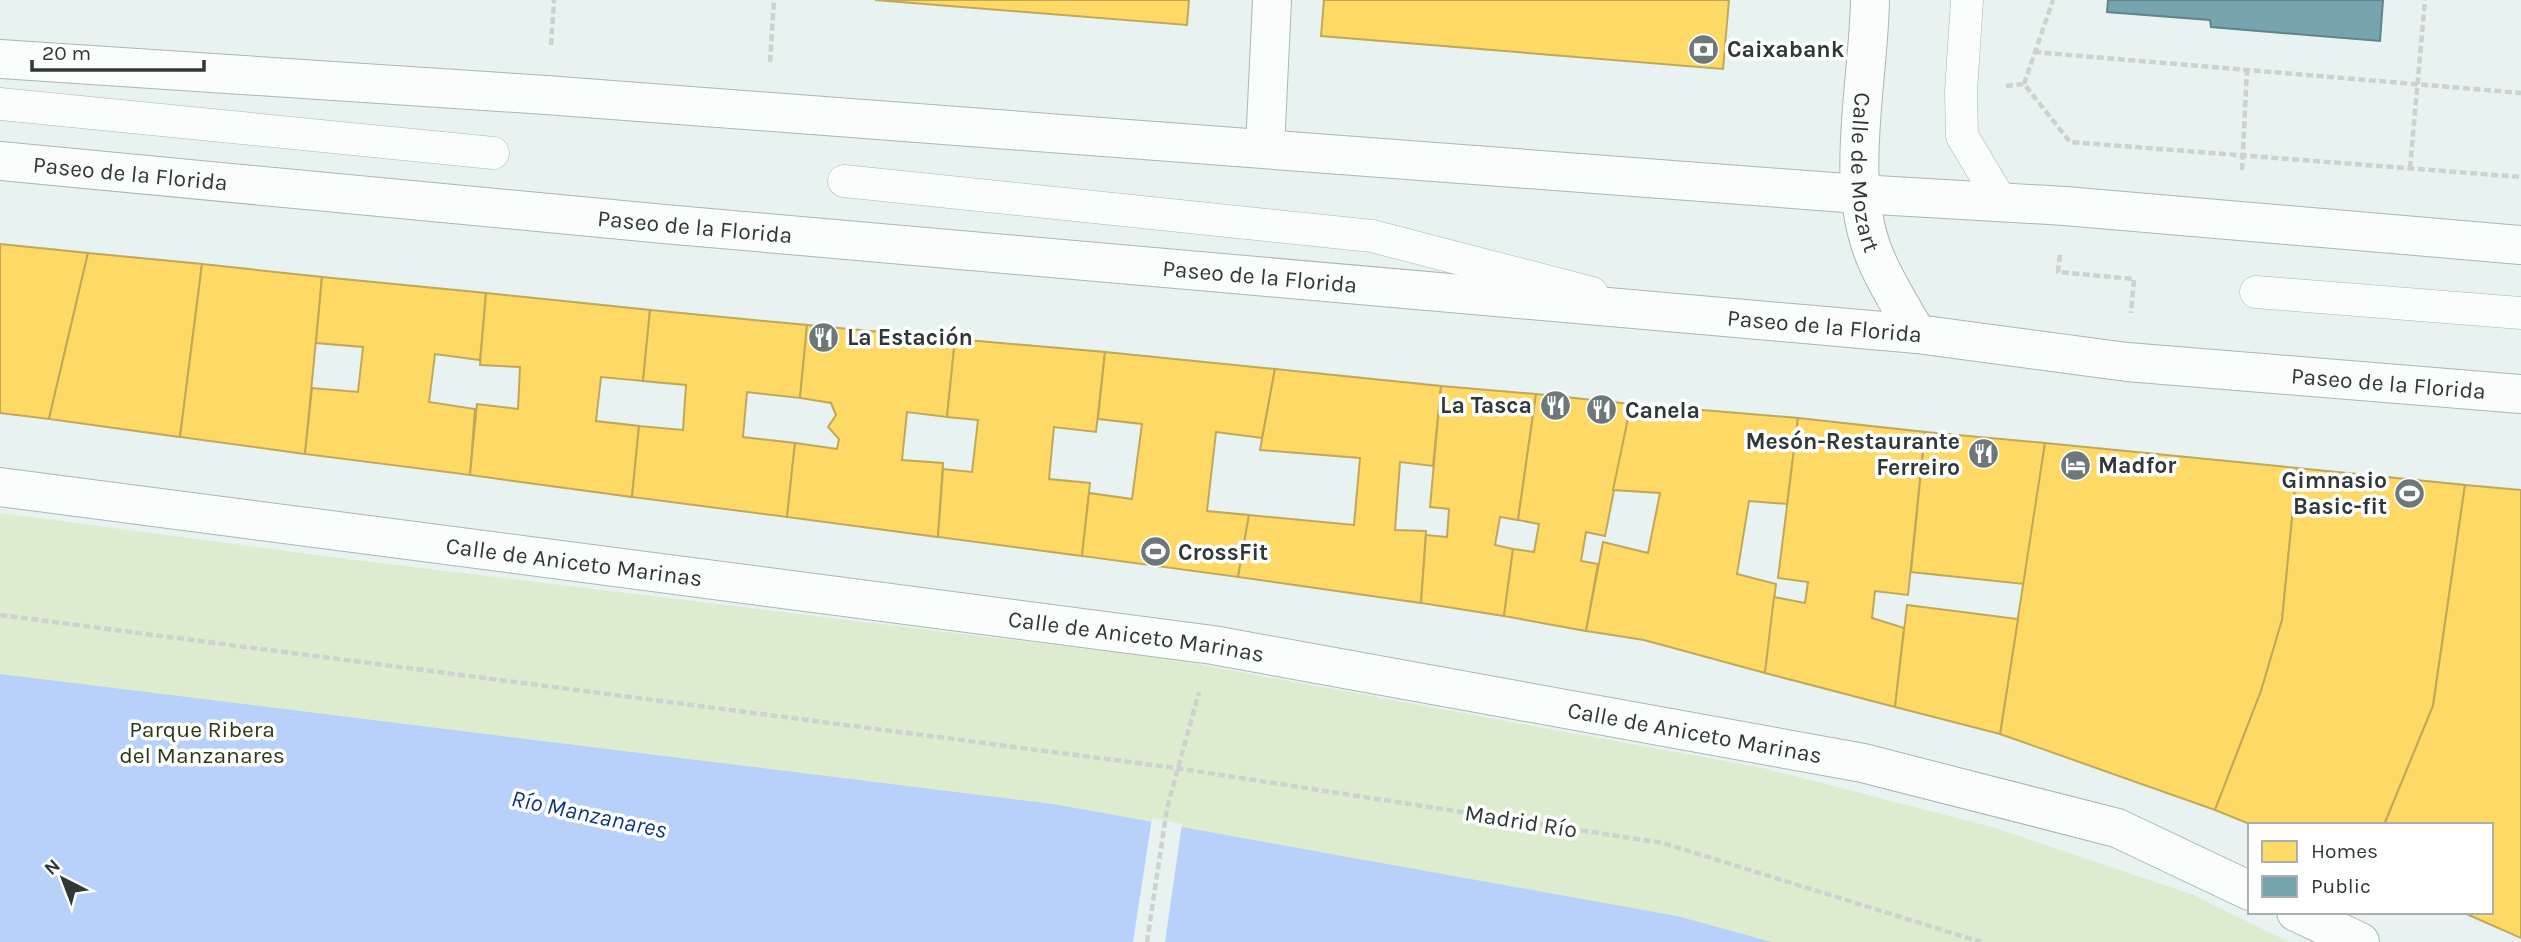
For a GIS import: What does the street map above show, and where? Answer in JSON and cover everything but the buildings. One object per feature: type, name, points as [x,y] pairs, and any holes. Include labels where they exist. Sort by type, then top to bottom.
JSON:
[{"type":"main road","points":[[1265,148],[1272,0]]},
{"type":"main road","name":"Calle de Mozart","points":[[1871,11],[1862,78],[1859,194],[1875,258],[1917,334]]},
{"type":"main road","points":[[0,59],[768,111],[2239,221],[2521,245]]},
{"type":"main road","name":"Paseo de la Florida","points":[[0,161],[1917,334],[2127,362],[2521,394]]},
{"type":"main road","name":"Calle de Aniceto Marinas","points":[[0,487],[1213,645],[1863,763],[2117,828],[2248,890]]},
{"type":"main road","points":[[2300,914],[2360,942]]},
{"type":"lane","points":[[1967,0],[1961,90],[1962,136],[2001,203]]},
{"type":"lane","points":[[0,104],[494,153]]},
{"type":"lane","points":[[844,181],[1372,236],[1663,312]]},
{"type":"lane","points":[[2256,292],[2521,313]]},
{"type":"path","points":[[768,111],[775,0]]},
{"type":"path","points":[[2024,83],[2053,0]]},
{"type":"path","points":[[2410,168],[2425,0]]},
{"type":"path","points":[[2034,52],[2521,93]]},
{"type":"path","points":[[2239,221],[2247,70]]},
{"type":"path","name":"Madrid Río","points":[[0,615],[1176,768],[1662,843],[1981,942]]},
{"type":"path","points":[[1147,942],[1167,808],[1176,768],[1213,645]]},
{"type":"green space","name":"Parque Ribera del Manzanares","points":[[0,513],[355,560],[1169,659],[1763,768],[1992,827],[2191,894],[2289,942],[0,942]]},
{"type":"water","name":"Río Manzanares","points":[[0,674],[1053,804],[1677,916],[1772,942],[0,942]]},
{"type":"pier","points":[[1152,818],[1182,824],[1165,942],[1133,942]]},
{"type":"place","name":"Caixabank","points":[[1704,49]]},
{"type":"place","name":"La Estación","points":[[824,337]]},
{"type":"place","name":"La Tasca","points":[[1555,405]]},
{"type":"place","name":"Canela","points":[[1602,410]]},
{"type":"place","name":"Mesón-Restaurante Ferreiro","points":[[1983,454]]},
{"type":"place","name":"Madfor","points":[[2075,465]]},
{"type":"place","name":"Gimnasio Basic-fit","points":[[2410,493]]},
{"type":"place","name":"CrossFit","points":[[1155,552]]}]
